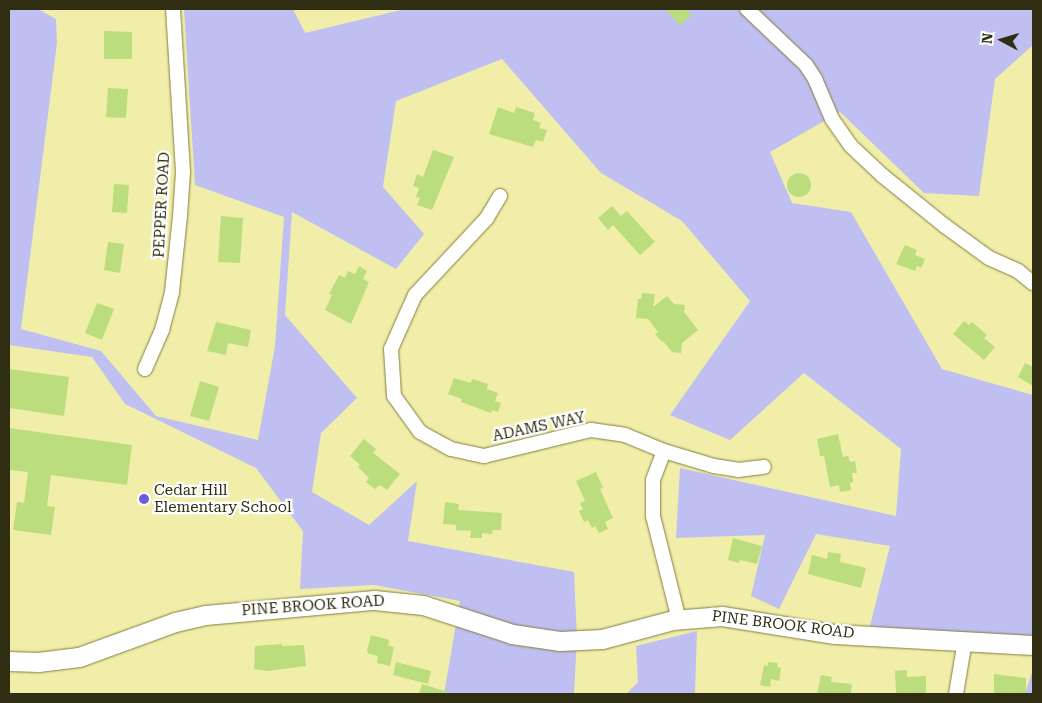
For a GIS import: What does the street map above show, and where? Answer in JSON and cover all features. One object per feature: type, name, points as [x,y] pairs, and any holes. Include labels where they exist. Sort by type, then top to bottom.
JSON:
[{"type":"street","name":"PEPPER ROAD","points":[[145,369],[162,330],[172,292],[180,216],[183,172],[173,9]]},
{"type":"street","points":[[747,9],[806,65],[815,78],[840,133],[882,176],[989,258],[1018,271],[1033,283]]},
{"type":"street","name":"ADAMS WAY","points":[[500,196],[487,218],[415,296],[392,349],[394,396],[420,432],[451,449],[484,456],[591,430],[626,435],[664,451],[714,466],[738,470],[764,467]]},
{"type":"street","points":[[664,451],[653,480],[652,506],[679,620]]},
{"type":"street","name":"PINE BROOK ROAD","points":[[9,661],[58,660],[79,657],[174,622],[205,615],[374,600],[423,605],[512,634],[560,641],[602,640],[679,620],[722,616],[835,634],[1033,644]]},
{"type":"street","points":[[956,694],[965,640]]},
{"type":"shaded area","points":[[9,9],[38,9],[56,19],[57,43],[21,329],[101,351],[156,416],[258,440],[275,346],[284,217],[195,185],[184,9],[293,9],[305,33],[405,9],[1033,9],[1033,45],[995,79],[979,196],[924,193],[840,112],[770,152],[792,203],[851,212],[942,369],[1033,395],[1033,642],[869,630],[890,546],[816,534],[779,609],[751,596],[765,535],[676,538],[680,468],[896,516],[901,449],[804,373],[730,440],[670,415],[750,301],[682,221],[601,173],[502,59],[396,101],[383,187],[424,234],[396,269],[292,212],[285,315],[357,398],[321,433],[312,492],[369,525],[417,481],[408,541],[574,572],[577,637],[574,694],[444,694],[460,601],[374,585],[300,589],[303,531],[256,468],[125,404],[92,357],[9,345]]},
{"type":"shaded area","points":[[697,631],[695,694],[626,694],[638,682],[636,646]]},
{"type":"shaded area","points":[[1033,669],[1033,694],[1025,694]]},
{"type":"building","points":[[665,9],[686,9],[692,15],[680,25]]},
{"type":"building","points":[[104,31],[132,32],[132,59],[104,59]]},
{"type":"building","points":[[108,88],[128,89],[126,118],[106,117]]},
{"type":"building","points":[[498,107],[514,113],[516,107],[535,113],[533,120],[541,123],[539,128],[547,130],[543,142],[536,140],[533,147],[489,134]]},
{"type":"building","points":[[433,150],[454,157],[432,210],[417,205],[420,198],[416,197],[419,188],[413,186],[417,174],[423,177]]},
{"type":"building","points":[[799,173],[808,176],[811,185],[808,194],[799,197],[790,194],[787,185],[790,176]]},
{"type":"building","points":[[114,184],[129,185],[127,213],[112,212]]},
{"type":"building","points":[[612,206],[621,216],[627,211],[655,242],[640,255],[613,225],[608,230],[598,218]]},
{"type":"building","points":[[221,216],[243,218],[240,263],[218,262]]},
{"type":"building","points":[[108,242],[124,244],[120,273],[104,270]]},
{"type":"building","points":[[905,245],[917,250],[915,255],[925,259],[921,268],[917,266],[915,271],[896,264]]},
{"type":"building","points":[[359,266],[367,271],[363,279],[369,282],[351,324],[325,310],[332,295],[329,294],[339,275],[345,278],[348,271],[355,274]]},
{"type":"building","points":[[642,293],[655,294],[653,307],[667,296],[674,304],[685,305],[684,312],[698,330],[682,343],[681,353],[672,352],[662,342],[655,334],[658,332],[648,319],[636,318],[638,299],[641,299]]},
{"type":"building","points":[[97,303],[114,309],[102,340],[85,333]]},
{"type":"building","points":[[964,321],[969,325],[972,322],[987,335],[984,338],[995,347],[984,360],[953,334]]},
{"type":"building","points":[[216,322],[251,330],[248,347],[228,343],[226,355],[207,351]]},
{"type":"building","points":[[1025,363],[1033,367],[1033,386],[1018,377]]},
{"type":"building","points":[[9,369],[69,377],[64,416],[9,408]]},
{"type":"building","points":[[454,378],[471,383],[472,379],[488,384],[487,389],[498,393],[495,401],[501,403],[498,412],[492,410],[491,413],[461,402],[462,399],[448,394]]},
{"type":"building","points":[[200,381],[219,387],[209,421],[190,416]]},
{"type":"building","points":[[9,428],[132,445],[127,485],[51,475],[47,506],[55,507],[51,535],[13,530],[17,502],[24,503],[28,472],[9,470]]},
{"type":"building","points":[[838,434],[843,457],[848,456],[850,462],[855,461],[857,473],[852,473],[853,482],[850,483],[851,490],[840,492],[839,485],[830,487],[824,456],[820,456],[817,439]]},
{"type":"building","points":[[364,439],[376,449],[373,453],[400,474],[387,490],[380,485],[375,489],[366,482],[369,478],[358,467],[360,465],[350,456]]},
{"type":"building","points":[[596,472],[603,488],[600,489],[613,518],[605,522],[608,529],[599,533],[595,526],[592,528],[588,520],[584,522],[579,511],[583,509],[580,503],[585,501],[576,481]]},
{"type":"building","points":[[445,502],[459,504],[458,510],[502,513],[501,530],[493,530],[492,534],[482,533],[482,538],[470,538],[471,531],[456,530],[456,525],[443,524]]},
{"type":"building","points":[[733,538],[762,546],[757,564],[740,560],[739,563],[728,560]]},
{"type":"building","points":[[828,552],[841,554],[840,562],[866,568],[861,588],[808,574],[812,555],[827,559]]},
{"type":"building","points":[[371,635],[389,640],[388,645],[394,647],[390,666],[377,663],[378,656],[369,654],[367,651]]},
{"type":"building","points":[[282,644],[282,646],[304,645],[306,666],[268,671],[254,669],[255,646]]},
{"type":"building","points":[[396,662],[431,671],[428,684],[393,675]]},
{"type":"building","points":[[768,662],[778,663],[777,667],[781,668],[779,681],[771,679],[770,687],[760,685],[764,665],[768,666]]},
{"type":"building","points":[[907,670],[907,677],[926,676],[926,693],[896,694],[895,671]]},
{"type":"building","points":[[994,674],[1026,678],[1026,694],[994,694]]},
{"type":"building","points":[[821,675],[832,677],[831,682],[852,684],[851,694],[817,694]]},
{"type":"building","points":[[422,684],[448,692],[448,694],[419,694]]},
{"type":"place","name":"Cedar Hill Elementary School","points":[[144,499]]}]
